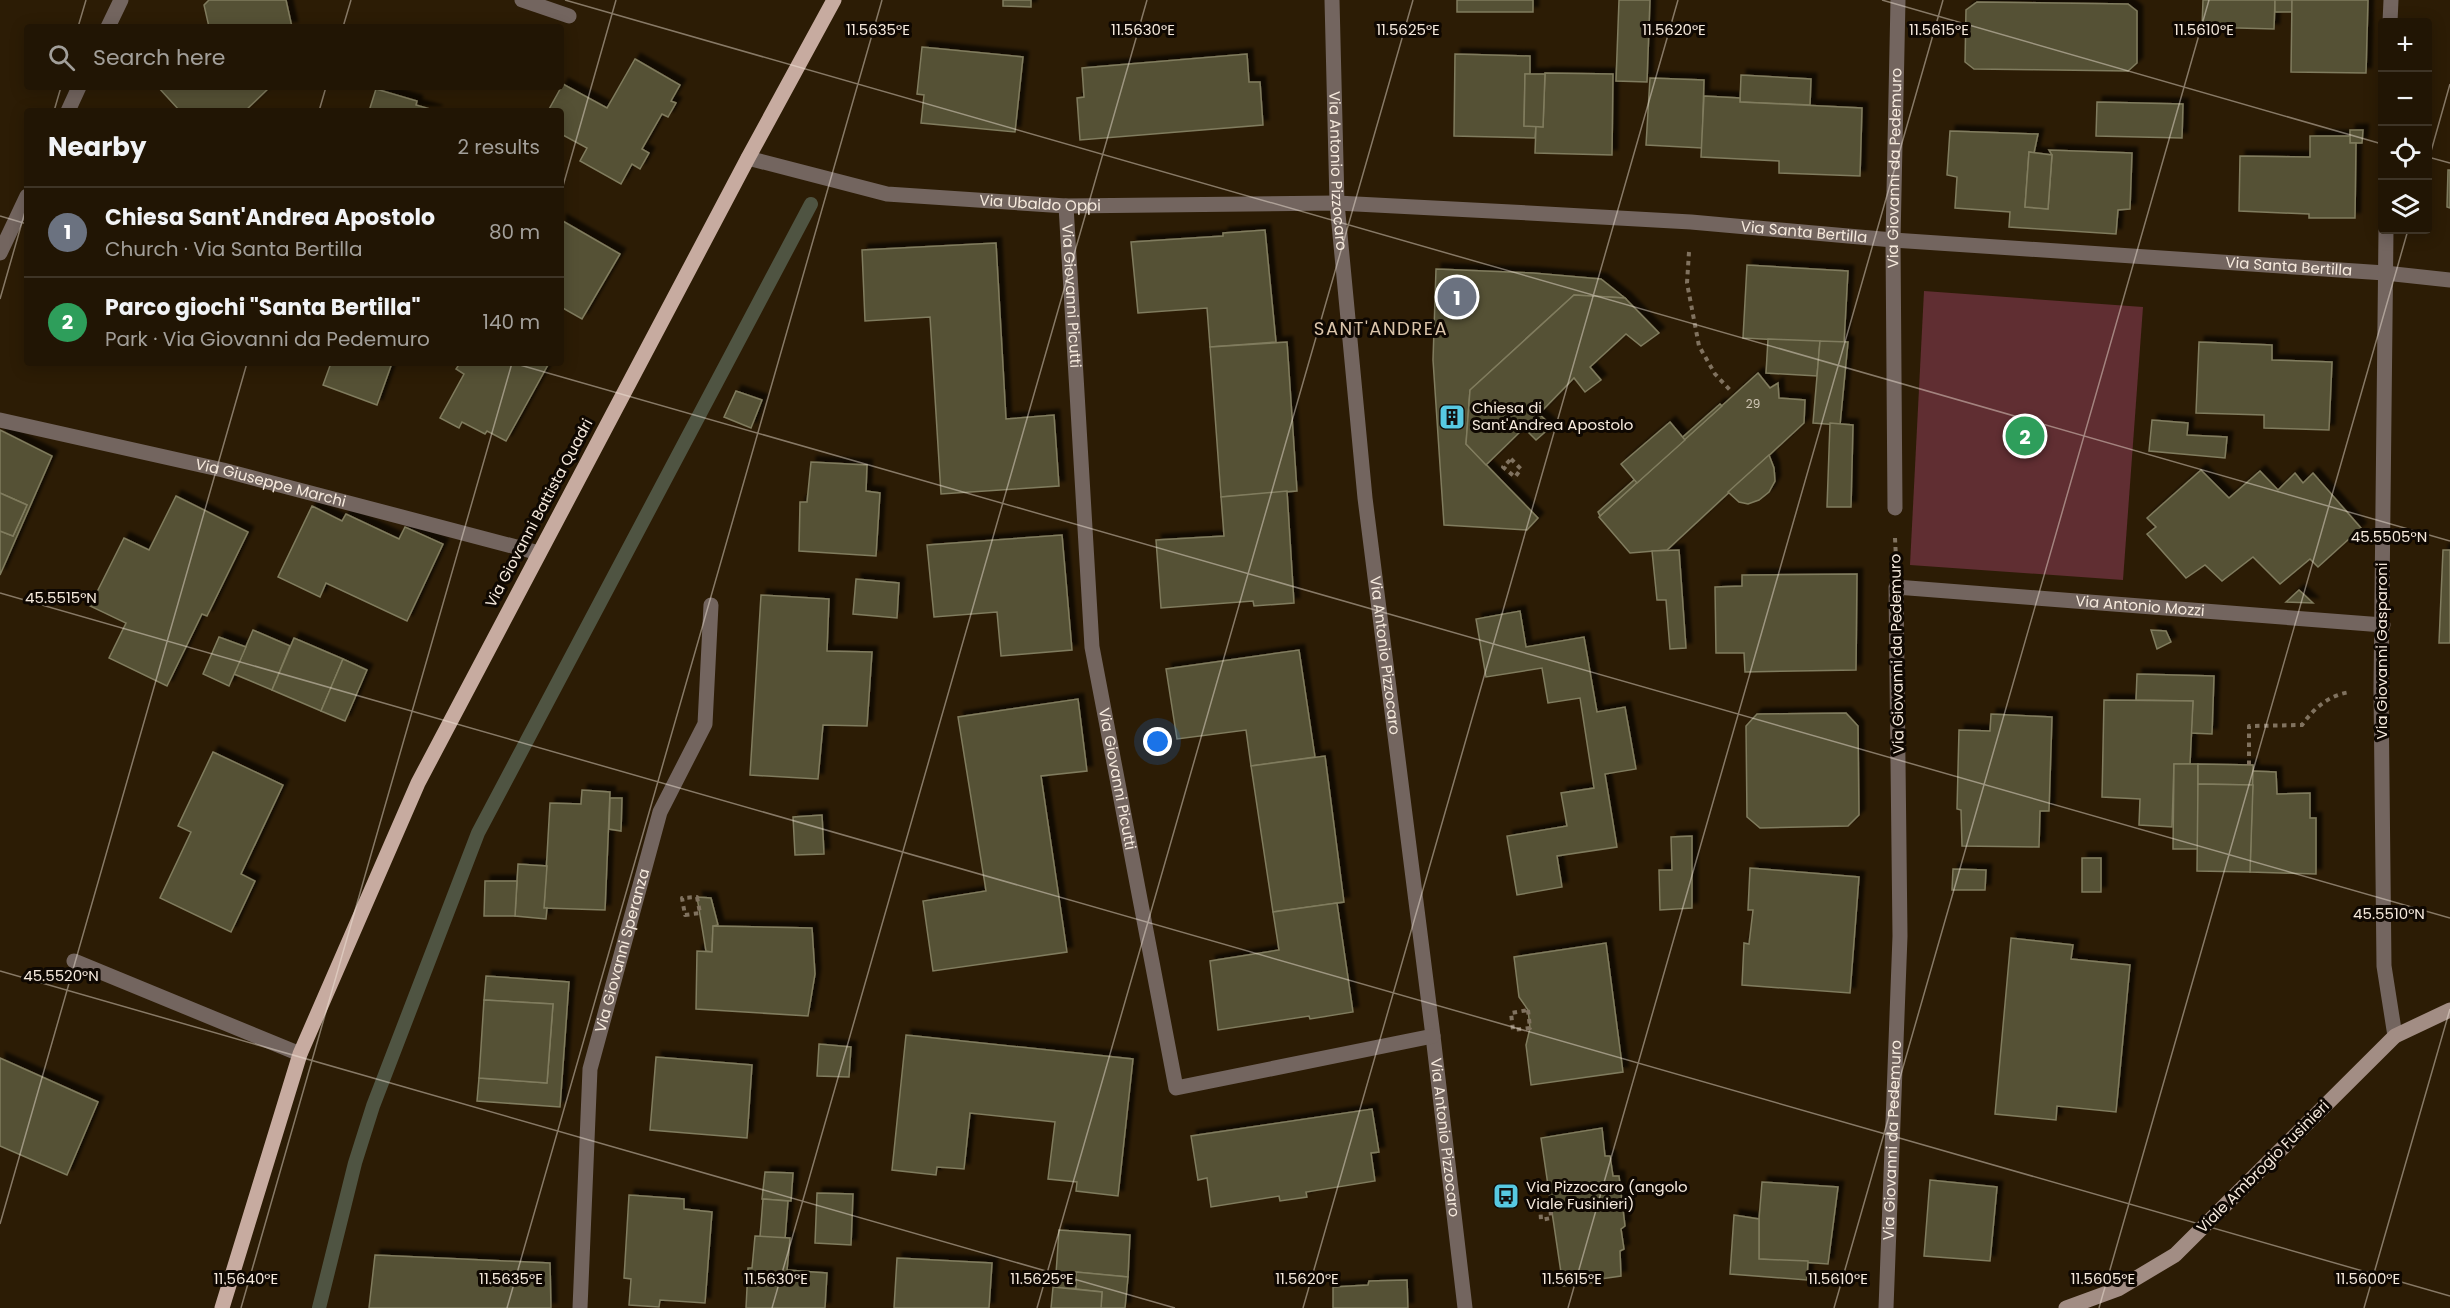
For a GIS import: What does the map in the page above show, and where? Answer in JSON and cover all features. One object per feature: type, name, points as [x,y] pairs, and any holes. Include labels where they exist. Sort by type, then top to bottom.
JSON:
[{"type":"main road","name":"Via Giovanni Battista Quadri","points":[[222,1308],[300,1054],[417,783],[834,0]]},
{"type":"street","points":[[109,24],[121,0]]},
{"type":"street","points":[[522,0],[569,16]]},
{"type":"street","name":"Via Antonio Pizzocaro","points":[[1332,0],[1337,203],[1365,498],[1465,1308]]},
{"type":"street","name":"Via Giovanni da Pedemuro","points":[[1895,508],[1893,240],[1898,0]]},
{"type":"street","points":[[2390,18],[2391,0]]},
{"type":"street","points":[[69,108],[78,90]]},
{"type":"street","name":"Via Ubaldo Oppi","points":[[748,158],[887,194],[1066,206],[1337,203]]},
{"type":"street","points":[[0,252],[24,202]]},
{"type":"street","name":"Via Santa Bertilla","points":[[1337,203],[1691,222],[1893,240],[2385,273],[2450,280]]},
{"type":"street","name":"Via Giovanni Picutti","points":[[1066,206],[1092,647],[1176,1088],[1433,1036]]},
{"type":"street","name":"Via Giovanni Gasparoni","points":[[2386,234],[2381,688],[2384,966],[2395,1036]]},
{"type":"street","name":"Via Giuseppe Marchi","points":[[0,420],[223,470],[538,553]]},
{"type":"street","name":"Via Giovanni da Pedemuro","points":[[1886,1308],[1900,936],[1896,586]]},
{"type":"street","name":"Via Antonio Mozzi","points":[[1896,586],[2383,625]]},
{"type":"street","name":"Via Giovanni Speranza","points":[[580,1308],[590,1069],[660,812],[705,724],[711,605]]},
{"type":"street","points":[[74,961],[300,1054]]},
{"type":"street","name":"Viale Ambrogio Fusinieri","points":[[2066,1308],[2118,1288],[2175,1255],[2395,1036],[2450,1010]]},
{"type":"path","points":[[1691,222],[1687,284],[1699,346],[1715,374],[1730,390]]},
{"type":"path","points":[[1511,459],[1521,469],[1515,477],[1503,467],[1511,459]]},
{"type":"path","name":"Via Giovanni da Pedemuro","points":[[1895,508],[1896,586]]},
{"type":"path","points":[[2249,765],[2249,726],[2302,725],[2314,709],[2341,694],[2381,688]]},
{"type":"path","points":[[697,897],[699,913],[685,915],[682,898],[697,897]]},
{"type":"path","points":[[1528,1010],[1530,1028],[1513,1030],[1510,1013],[1528,1010]]},
{"type":"path","points":[[1550,1202],[1551,1218],[1541,1220],[1540,1204],[1550,1202]]},
{"type":"shaded area","points":[[1924,291],[2143,307],[2123,580],[1910,565]]},
{"type":"building","points":[[209,0],[286,0],[291,24],[208,24],[204,5]]},
{"type":"building","points":[[1003,0],[1031,0],[1031,7],[1003,6]]},
{"type":"building","points":[[1457,0],[1533,0],[1533,12],[1457,12]]},
{"type":"building","points":[[1619,0],[1650,0],[1647,82],[1616,81]]},
{"type":"building","points":[[2203,0],[2275,0],[2274,29],[2202,27]]},
{"type":"building","points":[[2275,0],[2292,0],[2292,12],[2275,12]]},
{"type":"building","points":[[2292,0],[2368,0],[2366,73],[2291,72]]},
{"type":"building","points":[[1977,2],[2128,4],[2137,11],[2137,63],[2128,71],[1974,69],[1965,62],[1966,10]]},
{"type":"building","points":[[922,47],[1023,57],[1015,132],[921,123],[924,95],[917,94]]},
{"type":"building","points":[[1247,54],[1249,82],[1260,82],[1263,125],[1080,140],[1077,98],[1084,97],[1082,68]]},
{"type":"building","points":[[1455,54],[1530,56],[1530,74],[1525,74],[1524,126],[1536,126],[1535,138],[1454,136]]},
{"type":"building","points":[[635,59],[680,85],[671,101],[676,103],[668,117],[662,114],[642,149],[649,153],[640,169],[632,164],[621,184],[580,161],[587,148],[564,136],[564,108],[550,108],[560,90],[564,90],[564,85],[607,108]]},
{"type":"building","points":[[1545,73],[1613,74],[1612,155],[1535,153],[1536,126],[1543,127]]},
{"type":"building","points":[[1525,74],[1545,74],[1543,127],[1524,126]]},
{"type":"building","points":[[1741,75],[1811,79],[1810,105],[1740,102]]},
{"type":"building","points":[[1650,78],[1704,80],[1702,148],[1646,145]]},
{"type":"building","points":[[161,90],[267,90],[248,108],[177,108]]},
{"type":"building","points":[[376,90],[379,90],[417,101],[416,105],[426,108],[370,108]]},
{"type":"building","points":[[1704,96],[1740,98],[1740,102],[1862,108],[1860,176],[1779,173],[1779,161],[1701,157]]},
{"type":"building","points":[[2097,102],[2183,104],[2182,138],[2096,136]]},
{"type":"building","points":[[2350,130],[2363,130],[2362,143],[2350,143]]},
{"type":"building","points":[[1950,131],[2038,134],[2034,153],[2029,152],[2025,207],[2048,209],[2052,155],[2049,150],[2132,153],[2130,209],[2118,210],[2116,234],[2009,227],[2010,212],[1955,208],[1957,177],[1947,175]]},
{"type":"building","points":[[2310,136],[2350,136],[2350,143],[2356,143],[2355,218],[2309,218],[2309,214],[2239,211],[2240,156],[2310,157]]},
{"type":"building","points":[[2029,152],[2052,155],[2048,209],[2025,207]]},
{"type":"building","points":[[2448,170],[2450,170],[2450,208],[2447,207]]},
{"type":"building","points":[[564,222],[620,254],[582,319],[564,309]]},
{"type":"building","points":[[1265,230],[1276,342],[1210,347],[1207,308],[1138,313],[1131,242],[1223,236],[1223,233]]},
{"type":"building","points":[[996,243],[1006,419],[1054,415],[1059,486],[941,494],[930,317],[865,321],[862,250]]},
{"type":"building","points":[[1747,265],[1848,271],[1844,343],[1743,338]]},
{"type":"building","name":"Chiesa di Sant'Andrea Apostolo","points":[[1436,269],[1533,273],[1601,279],[1625,298],[1574,295],[1470,390],[1466,444],[1538,518],[1527,530],[1444,525],[1433,360]]},
{"type":"building","points":[[1574,295],[1625,298],[1659,333],[1641,346],[1626,334],[1590,367],[1601,380],[1585,392],[1574,378],[1539,414],[1552,426],[1536,440],[1524,428],[1486,465],[1466,444],[1470,390]]},
{"type":"building","points":[[1768,339],[1820,341],[1817,376],[1766,373]]},
{"type":"building","points":[[1820,341],[1848,342],[1840,425],[1813,423]]},
{"type":"building","points":[[1287,342],[1297,491],[1221,497],[1210,347]]},
{"type":"building","points":[[2199,342],[2272,345],[2272,360],[2332,362],[2329,430],[2264,428],[2264,415],[2196,413]]},
{"type":"building","points":[[330,366],[391,366],[377,405],[323,385]]},
{"type":"building","points":[[458,366],[547,366],[506,441],[487,431],[485,434],[462,422],[459,428],[440,418],[464,374],[456,369]]},
{"type":"building","points":[[1758,373],[1770,388],[1778,383],[1779,398],[1805,400],[1804,423],[1667,550],[1630,553],[1599,517]]},
{"type":"building","points":[[736,391],[762,400],[751,428],[724,417]]},
{"type":"building","points":[[1720,404],[1722,406],[1600,516],[1598,512]]},
{"type":"building","points":[[2152,420],[2188,423],[2187,435],[2227,437],[2225,458],[2149,451]]},
{"type":"building","points":[[1670,422],[1685,440],[1637,483],[1621,464]]},
{"type":"building","points":[[1830,423],[1853,425],[1851,507],[1827,507]]},
{"type":"building","points":[[0,430],[52,456],[0,575],[0,531],[13,536],[27,505],[0,493]]},
{"type":"building","points":[[1769,455],[1774,468],[1775,481],[1769,492],[1759,500],[1748,504],[1739,502],[1728,492]]},
{"type":"building","points":[[811,462],[867,465],[866,491],[880,493],[876,556],[799,551],[800,502],[807,502]]},
{"type":"building","points":[[2201,470],[2229,498],[2260,471],[2278,490],[2295,473],[2303,483],[2313,473],[2361,528],[2318,567],[2310,559],[2280,584],[2253,557],[2222,581],[2205,565],[2186,578],[2147,534],[2156,527],[2147,518]]},
{"type":"building","points":[[1287,491],[1294,603],[1254,606],[1253,601],[1161,608],[1156,540],[1224,536],[1221,497]]},
{"type":"building","points":[[0,493],[27,505],[13,536],[0,531]]},
{"type":"building","points":[[176,496],[248,532],[207,616],[202,614],[167,686],[109,658],[126,623],[90,606],[124,538],[149,550]]},
{"type":"building","points":[[312,506],[342,521],[346,514],[399,539],[405,527],[443,544],[407,621],[326,583],[320,597],[278,577]]},
{"type":"building","points":[[1062,535],[1072,650],[1001,656],[997,612],[934,617],[927,545]]},
{"type":"building","points":[[1679,550],[1686,648],[1670,649],[1666,600],[1657,600],[1652,551]]},
{"type":"building","points":[[2443,550],[2450,550],[2450,643],[2439,643]]},
{"type":"building","points":[[1857,574],[1856,670],[1745,672],[1744,653],[1716,653],[1715,587],[1742,586],[1742,575]]},
{"type":"building","points":[[856,579],[899,583],[897,618],[853,614]]},
{"type":"building","points":[[2299,590],[2313,603],[2286,602]]},
{"type":"building","points":[[761,595],[829,599],[827,651],[872,652],[867,726],[823,725],[818,779],[750,775]]},
{"type":"building","points":[[1520,611],[1526,647],[1584,637],[1597,712],[1625,707],[1636,769],[1605,774],[1617,847],[1557,856],[1562,887],[1517,895],[1507,836],[1567,826],[1561,793],[1594,788],[1580,698],[1548,703],[1542,668],[1486,677],[1476,619]]},
{"type":"building","points":[[253,630],[290,646],[272,690],[234,674]]},
{"type":"building","points":[[2151,630],[2166,631],[2171,642],[2157,649]]},
{"type":"building","points":[[219,637],[246,647],[229,686],[203,674]]},
{"type":"building","points":[[294,638],[343,659],[321,711],[272,690]]},
{"type":"building","points":[[1299,650],[1315,757],[1251,766],[1246,730],[1177,739],[1166,669]]},
{"type":"building","points":[[343,659],[367,670],[345,721],[321,711]]},
{"type":"building","points":[[2137,674],[2214,676],[2212,734],[2191,733],[2193,701],[2136,700]]},
{"type":"building","points":[[1078,699],[1087,771],[1041,776],[1067,952],[933,971],[923,901],[986,891],[958,717]]},
{"type":"building","points":[[2104,700],[2193,701],[2190,764],[2174,764],[2172,827],[2139,825],[2140,799],[2102,797]]},
{"type":"building","points":[[1846,713],[1858,726],[1859,815],[1848,826],[1760,828],[1747,817],[1746,726],[1757,714]]},
{"type":"building","points":[[1991,714],[2052,717],[2049,811],[2040,811],[2039,847],[1962,846],[1961,810],[1957,809],[1959,730],[1990,731]]},
{"type":"building","points":[[213,752],[283,785],[241,874],[255,881],[231,932],[160,898],[191,832],[178,826]]},
{"type":"building","points":[[1325,756],[1344,902],[1273,912],[1251,766]]},
{"type":"building","points":[[2174,764],[2198,764],[2198,849],[2173,849]]},
{"type":"building","points":[[2198,764],[2253,765],[2253,785],[2198,784]]},
{"type":"building","points":[[2253,771],[2276,772],[2277,794],[2310,793],[2310,818],[2316,818],[2316,874],[2250,872]]},
{"type":"building","points":[[2198,784],[2253,785],[2250,872],[2197,871]]},
{"type":"building","points":[[582,790],[610,792],[605,910],[544,908],[550,803],[581,804]]},
{"type":"building","points":[[610,798],[622,798],[621,831],[609,829]]},
{"type":"building","points":[[822,815],[824,854],[795,855],[793,817]]},
{"type":"building","points":[[1692,836],[1692,908],[1660,910],[1659,870],[1672,870],[1671,837]]},
{"type":"building","points":[[2082,858],[2101,858],[2101,892],[2082,892]]},
{"type":"building","points":[[518,864],[547,866],[544,908],[547,908],[546,919],[515,916]]},
{"type":"building","points":[[1750,868],[1859,877],[1850,993],[1742,985],[1744,943],[1749,944],[1753,910],[1748,910]]},
{"type":"building","points":[[1953,869],[1986,870],[1985,890],[1952,890]]},
{"type":"building","points":[[485,881],[517,881],[515,916],[484,916]]},
{"type":"building","points":[[697,897],[711,898],[718,925],[713,926],[712,952],[706,951]]},
{"type":"building","points":[[1337,903],[1353,1012],[1310,1019],[1309,1016],[1218,1030],[1210,961],[1279,950],[1273,912]]},
{"type":"building","points":[[713,926],[812,928],[815,974],[808,1016],[696,1009],[697,951],[712,952]]},
{"type":"building","points":[[2011,938],[2073,945],[2071,959],[2130,965],[2116,1112],[2057,1106],[2056,1120],[1995,1114]]},
{"type":"building","points":[[1606,943],[1623,1072],[1531,1085],[1526,1045],[1530,1028],[1528,1010],[1519,997],[1514,957]]},
{"type":"building","points":[[486,976],[569,982],[560,1107],[477,1101],[479,1078],[547,1083],[553,1004],[484,1000]]},
{"type":"building","points":[[484,1000],[553,1004],[547,1083],[479,1078]]},
{"type":"building","points":[[906,1035],[1133,1059],[1118,1196],[1076,1191],[1077,1182],[1048,1179],[1055,1122],[970,1113],[964,1169],[937,1167],[936,1175],[892,1170]]},
{"type":"building","points":[[819,1044],[851,1047],[849,1077],[817,1076]]},
{"type":"building","points":[[656,1057],[752,1065],[747,1138],[650,1130]]},
{"type":"building","points":[[0,1058],[98,1102],[67,1175],[0,1146]]},
{"type":"building","points":[[1372,1109],[1379,1152],[1371,1153],[1375,1181],[1306,1192],[1307,1197],[1280,1201],[1279,1196],[1211,1207],[1207,1178],[1198,1180],[1191,1136]]},
{"type":"building","points":[[1602,1128],[1605,1156],[1610,1156],[1613,1176],[1619,1176],[1625,1226],[1621,1229],[1624,1249],[1620,1251],[1621,1276],[1600,1279],[1602,1282],[1563,1286],[1541,1138]]},
{"type":"building","points":[[765,1172],[793,1173],[791,1201],[762,1199]]},
{"type":"building","points":[[1930,1180],[1997,1187],[1990,1261],[1924,1256]]},
{"type":"building","points":[[1762,1182],[1838,1187],[1828,1264],[1759,1259]]},
{"type":"building","points":[[817,1193],[853,1194],[851,1245],[815,1243]]},
{"type":"building","points":[[629,1195],[684,1199],[684,1209],[712,1212],[705,1303],[660,1300],[659,1307],[629,1305],[631,1279],[624,1278]]},
{"type":"building","points":[[763,1199],[788,1201],[785,1239],[760,1237]]},
{"type":"building","points":[[1734,1215],[1759,1219],[1759,1259],[1808,1261],[1807,1280],[1730,1274]]},
{"type":"building","points":[[1059,1230],[1130,1235],[1128,1277],[1076,1272],[1076,1289],[1055,1288]]},
{"type":"building","points":[[755,1236],[790,1238],[787,1270],[827,1273],[825,1308],[746,1308],[748,1268],[752,1268]]},
{"type":"building","points":[[375,1255],[550,1263],[551,1308],[369,1308]]},
{"type":"building","points":[[897,1258],[992,1263],[989,1308],[894,1308]]},
{"type":"building","points":[[1076,1272],[1128,1277],[1125,1308],[1101,1308],[1102,1292],[1076,1289]]},
{"type":"building","points":[[1407,1280],[1408,1308],[1333,1308],[1333,1287],[1368,1285],[1369,1281]]},
{"type":"building","points":[[1053,1287],[1102,1292],[1101,1308],[1051,1308]]},
{"type":"waterway","points":[[319,1308],[355,1163],[373,1106],[478,833],[811,204]]},
{"type":"place","name":"Chiesa Sant'Andrea Apostolo","points":[[1457,297]]},
{"type":"place","name":"Chiesa di Sant'Andrea Apostolo","points":[[1452,417]]},
{"type":"place","name":"Parco giochi \"Santa Bertilla\"","points":[[2025,436]]},
{"type":"place","name":"Via Pizzocaro (angolo Viale Fusinieri)","points":[[1506,1196]]},
{"type":"district","name":"SANT'ANDREA","points":[[1381,329]]}]
